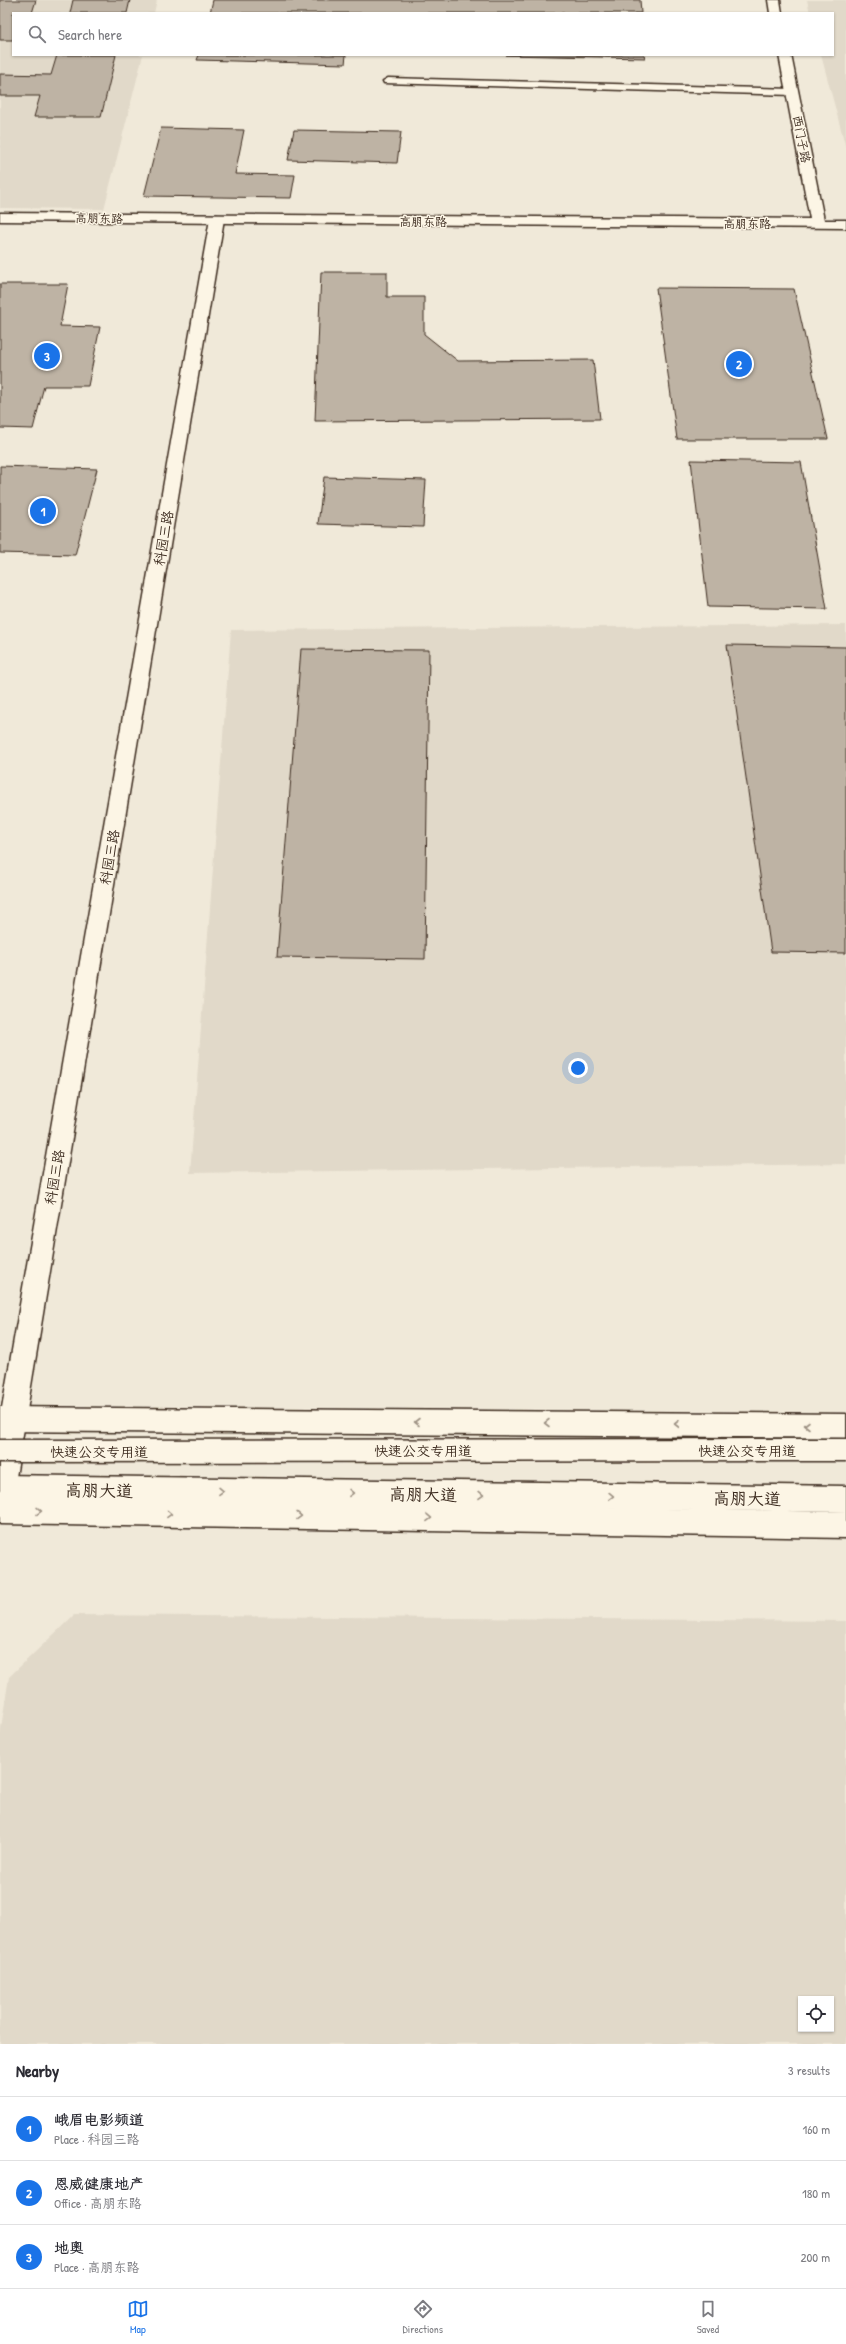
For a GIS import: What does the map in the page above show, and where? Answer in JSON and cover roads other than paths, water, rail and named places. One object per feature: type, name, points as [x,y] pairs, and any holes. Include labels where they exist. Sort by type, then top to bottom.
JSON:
[{"type":"main road","points":[[774,0],[776,12]]},
{"type":"main road","name":"西门子路","points":[[785,56],[818,224]]},
{"type":"main road","name":"高朋东路","points":[[0,216],[846,224]]},
{"type":"main road","name":"科园三路","points":[[0,1494],[7,1419],[217,219]]},
{"type":"main road","points":[[7,1419],[846,1426]]},
{"type":"main road","points":[[0,1494],[846,1526]]},
{"type":"main road","name":"高朋大道","points":[[0,1494],[846,1500]]},
{"type":"lane","points":[[388,81],[793,92]]},
{"type":"lane","name":"快速公交专用道","points":[[0,1451],[846,1450]]},
{"type":"place","name":"地奥","points":[[47,356]]},
{"type":"place","name":"恩威健康地产","points":[[739,364]]},
{"type":"place","name":"峨眉电影频道","points":[[43,511]]}]
